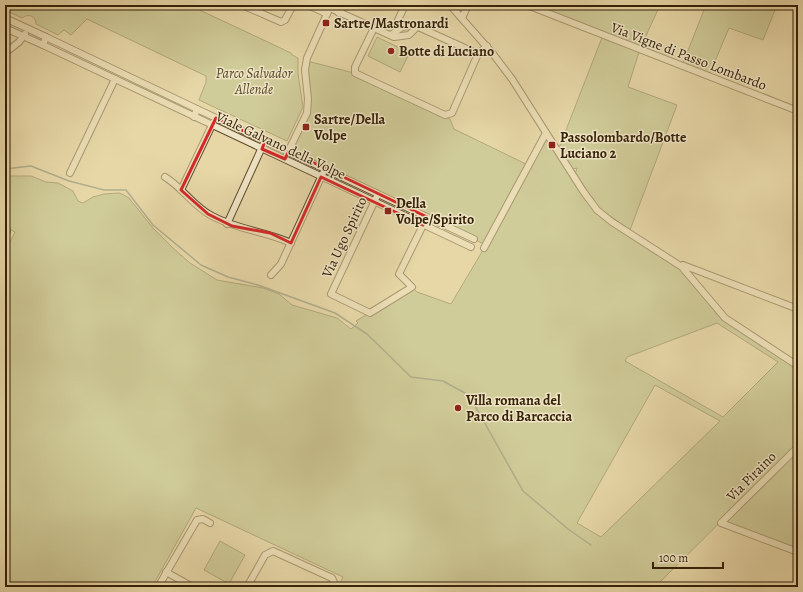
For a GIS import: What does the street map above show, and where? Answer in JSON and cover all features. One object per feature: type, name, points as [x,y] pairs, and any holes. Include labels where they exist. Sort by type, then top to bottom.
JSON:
[{"type":"street","points":[[242,5],[281,22],[285,20],[293,5]]},
{"type":"street","points":[[308,5],[329,9],[391,36],[399,38],[413,33],[418,26]]},
{"type":"street","points":[[340,13],[343,5]]},
{"type":"street","points":[[399,28],[398,20],[405,5]]},
{"type":"street","points":[[450,5],[487,46],[517,86],[585,195],[597,210],[612,222],[674,261],[686,271],[725,318],[798,366]]},
{"type":"street","points":[[462,18],[468,5]]},
{"type":"street","name":"Via Vigne di Passo Lombardo","points":[[527,5],[798,111]]},
{"type":"street","points":[[285,159],[307,113],[308,101],[306,64],[313,42],[329,9]]},
{"type":"street","name":"Viale Galvano della Volpe","points":[[5,18],[474,239]]},
{"type":"street","points":[[391,36],[399,28],[408,25],[418,26],[478,54]]},
{"type":"street","name":"Viale Galvano della Volpe","points":[[5,28],[285,159],[423,226],[471,247]]},
{"type":"street","points":[[374,28],[354,68],[356,73],[447,115],[452,113],[462,83],[478,54],[487,46]]},
{"type":"street","points":[[5,53],[24,36],[27,29]]},
{"type":"street","points":[[43,45],[46,38]]},
{"type":"street","points":[[70,173],[115,79]]},
{"type":"street","name":"Viale Galvano della Volpe","points":[[194,116],[197,109]]},
{"type":"street","points":[[181,190],[216,118]]},
{"type":"street","points":[[484,248],[546,133]]},
{"type":"street","points":[[227,224],[265,141]]},
{"type":"street","points":[[271,275],[280,265],[325,168]]},
{"type":"street","points":[[165,177],[200,208],[227,224],[243,229],[270,234],[291,243]]},
{"type":"street","name":"Via Ugo Spirito","points":[[378,194],[331,294],[370,313],[414,290],[400,274],[423,226]]},
{"type":"street","points":[[423,226],[427,217]]},
{"type":"street","points":[[674,261],[711,277],[798,309]]},
{"type":"street","name":"Via Piraino","points":[[798,447],[721,523],[798,552]]},
{"type":"street","points":[[158,587],[197,520],[202,519],[210,523]]},
{"type":"street","points":[[247,587],[265,555],[270,551],[276,552],[332,578],[334,582],[332,587]]},
{"type":"street","points":[[166,572],[192,587]]},
{"type":"highlighted area","points":[[216,118],[265,141],[262,149],[285,159],[289,151],[427,217],[423,225],[321,177],[291,243],[270,233],[232,226],[208,214],[181,190]]},
{"type":"green space","name":"Parco Salvador Allende","points":[[5,5],[189,5],[291,53],[298,58],[298,74],[303,107],[287,141],[199,100],[206,82],[206,76],[87,19],[71,35],[64,30],[58,35],[36,24],[35,19],[31,16],[24,16],[22,18],[5,10]]},
{"type":"green space","points":[[542,5],[660,5],[640,49],[628,87],[677,105],[630,230],[600,209],[575,174],[577,168],[572,169],[559,148],[603,35],[540,10]]},
{"type":"green space","points":[[706,5],[777,5],[763,40],[729,28],[710,73],[683,63]]},
{"type":"green space","points":[[377,37],[406,51],[404,54],[408,56],[400,72],[368,56]]},
{"type":"green space","points":[[307,61],[354,73],[450,119],[454,129],[530,166],[546,138],[595,211],[679,267],[719,316],[798,368],[798,445],[655,587],[338,587],[343,577],[196,508],[152,587],[5,587],[5,247],[7,248],[15,232],[5,227],[5,176],[31,176],[46,182],[58,183],[73,191],[78,201],[83,203],[93,197],[104,194],[119,193],[124,195],[129,198],[153,228],[174,249],[190,263],[217,280],[263,288],[279,294],[292,305],[337,318],[351,329],[358,323],[356,321],[412,287],[417,292],[451,304],[486,245],[289,151],[307,113]],"holes":[[[717,323],[778,362],[723,417],[625,361],[627,357]],[[655,385],[720,421],[601,537],[577,523]]]},
{"type":"green space","points":[[798,449],[798,550],[726,523],[725,521]]},
{"type":"green space","points":[[220,541],[245,555],[229,584],[204,570]]},
{"type":"waterway","points":[[5,169],[31,166],[69,181],[104,190],[126,190],[153,225],[201,265],[228,277],[258,285],[335,313],[367,334],[411,377],[443,381],[465,393]]},
{"type":"waterway","points":[[474,404],[523,491],[568,529],[591,545]]},
{"type":"place","name":"Sartre/Mastronardi","points":[[326,23]]},
{"type":"place","name":"Botte di Luciano","points":[[391,51]]},
{"type":"place","name":"Sartre/Della Volpe","points":[[306,127]]},
{"type":"place","name":"Passolombardo/Botte Luciano 2","points":[[552,145]]},
{"type":"place","name":"Della Volpe/Spirito","points":[[388,211]]},
{"type":"place","name":"Villa romana del Parco di Barcaccia","points":[[458,408]]}]
